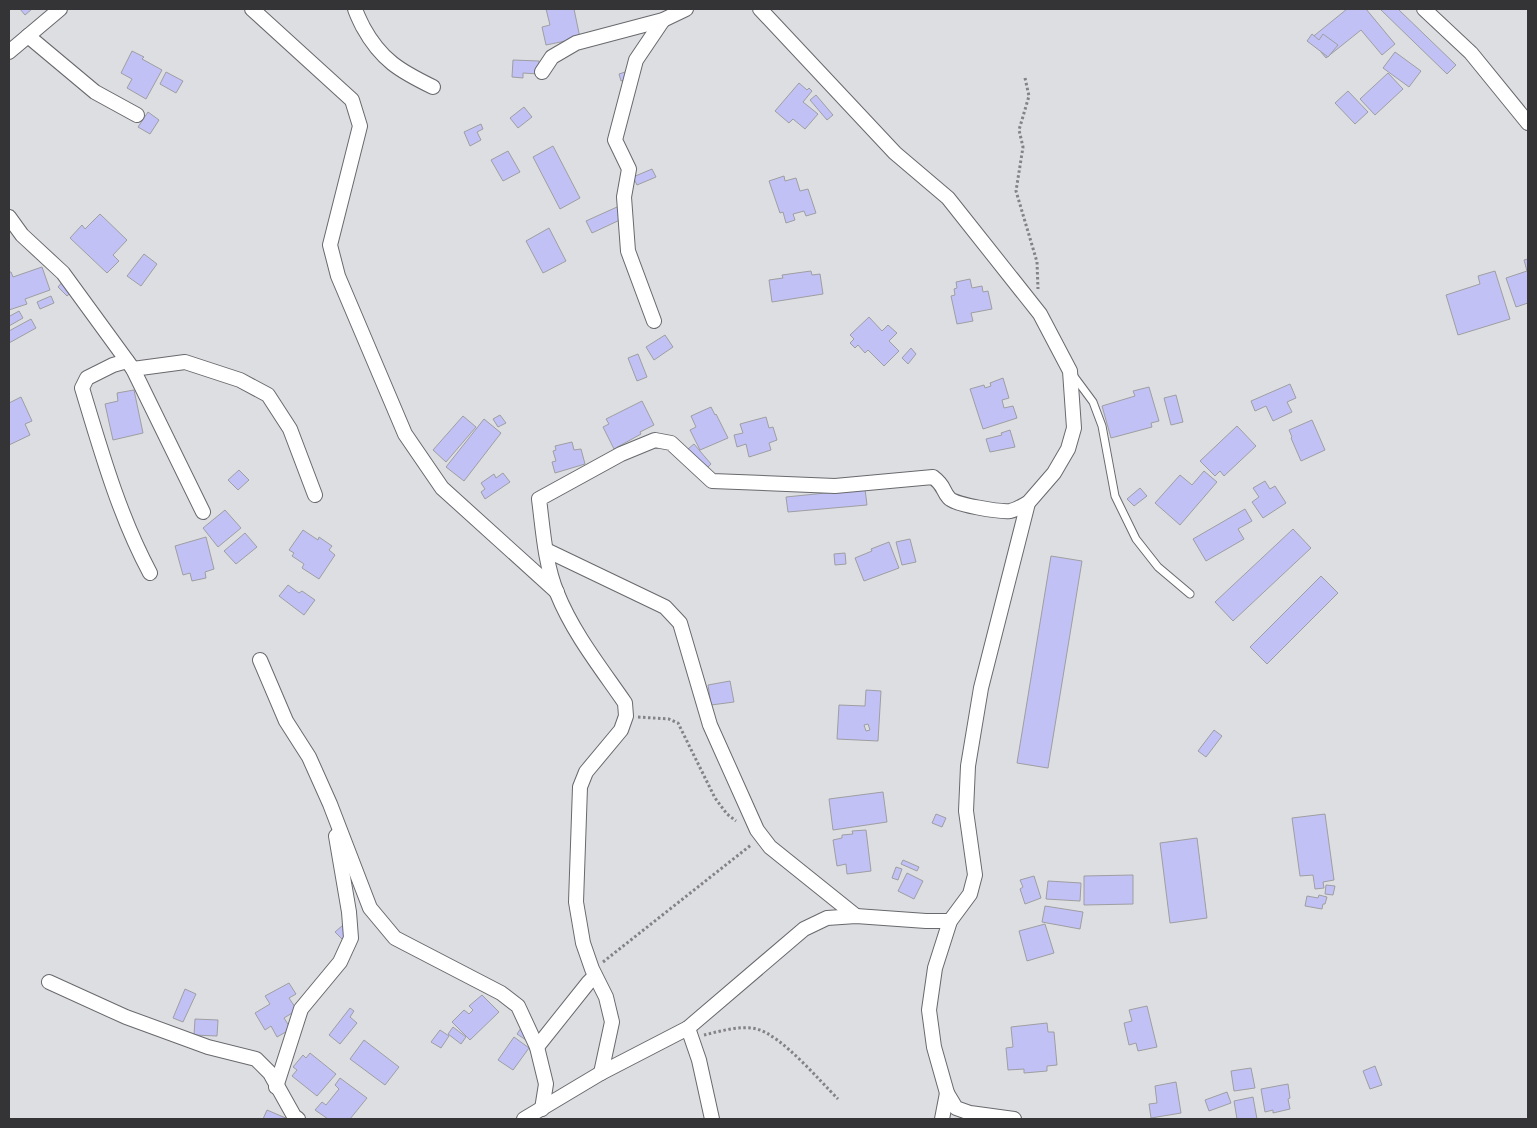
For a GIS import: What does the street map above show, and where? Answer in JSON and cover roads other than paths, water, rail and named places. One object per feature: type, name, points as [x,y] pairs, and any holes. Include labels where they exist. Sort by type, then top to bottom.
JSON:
[{"type":"street","points":[[252,9],[352,100],[360,126],[330,245],[338,276],[405,434],[442,488],[557,592]]},
{"type":"street","points":[[355,9],[367,33],[383,56],[404,72],[433,87]]},
{"type":"street","points":[[542,72],[552,57],[576,43],[663,20],[686,9]]},
{"type":"street","points":[[760,9],[895,154],[948,198],[1040,314],[1070,371],[1074,428],[1068,448],[1054,473],[1028,504],[981,688],[968,766],[966,810],[975,875],[970,894],[950,921],[935,968],[930,1010],[934,1047],[946,1093],[956,1108],[970,1113],[1014,1119]]},
{"type":"street","points":[[1424,9],[1471,53],[1528,123]]},
{"type":"street","points":[[9,52],[54,11]]},
{"type":"street","points":[[654,321],[628,251],[624,197],[629,169],[615,140],[636,60],[663,20]]},
{"type":"street","points":[[28,36],[95,92],[138,115]]},
{"type":"street","points":[[9,217],[22,235],[63,273],[130,365],[203,512]]},
{"type":"street","points":[[150,573],[137,548],[108,473],[82,388],[88,378],[113,365],[185,362],[240,380],[268,395],[290,429],[315,495]]},
{"type":"street","points":[[601,1073],[612,1022],[606,997],[594,973],[583,943],[576,902],[580,786],[586,772],[621,730],[626,716],[625,703],[576,630],[557,592],[546,550],[539,499],[621,454],[655,440],[671,443],[712,481],[835,486],[933,477],[941,483],[949,499],[957,502],[997,511],[1012,511],[1028,504]]},
{"type":"street","points":[[546,550],[664,607],[680,623],[710,725],[760,833],[770,847],[856,916]]},
{"type":"street","points":[[260,660],[286,721],[309,757],[330,804],[370,908],[395,938],[501,994],[518,1006],[537,1048],[546,1084],[542,1108]]},
{"type":"street","points":[[276,1087],[301,1009],[340,962],[351,938],[349,912],[330,804]]},
{"type":"street","points":[[524,1119],[601,1073],[689,1033],[804,929],[827,918],[856,916],[950,921]]},
{"type":"street","points":[[537,1048],[594,973]]},
{"type":"street","points":[[49,982],[126,1017],[208,1047],[256,1059],[270,1073],[276,1087],[294,1116],[298,1119]]},
{"type":"street","points":[[689,1033],[699,1060],[712,1119]]},
{"type":"street","points":[[942,1119],[946,1093]]},
{"type":"lane","points":[[1070,371],[1093,402],[1102,426],[1115,496],[1136,539],[1158,567],[1190,594]]}]
